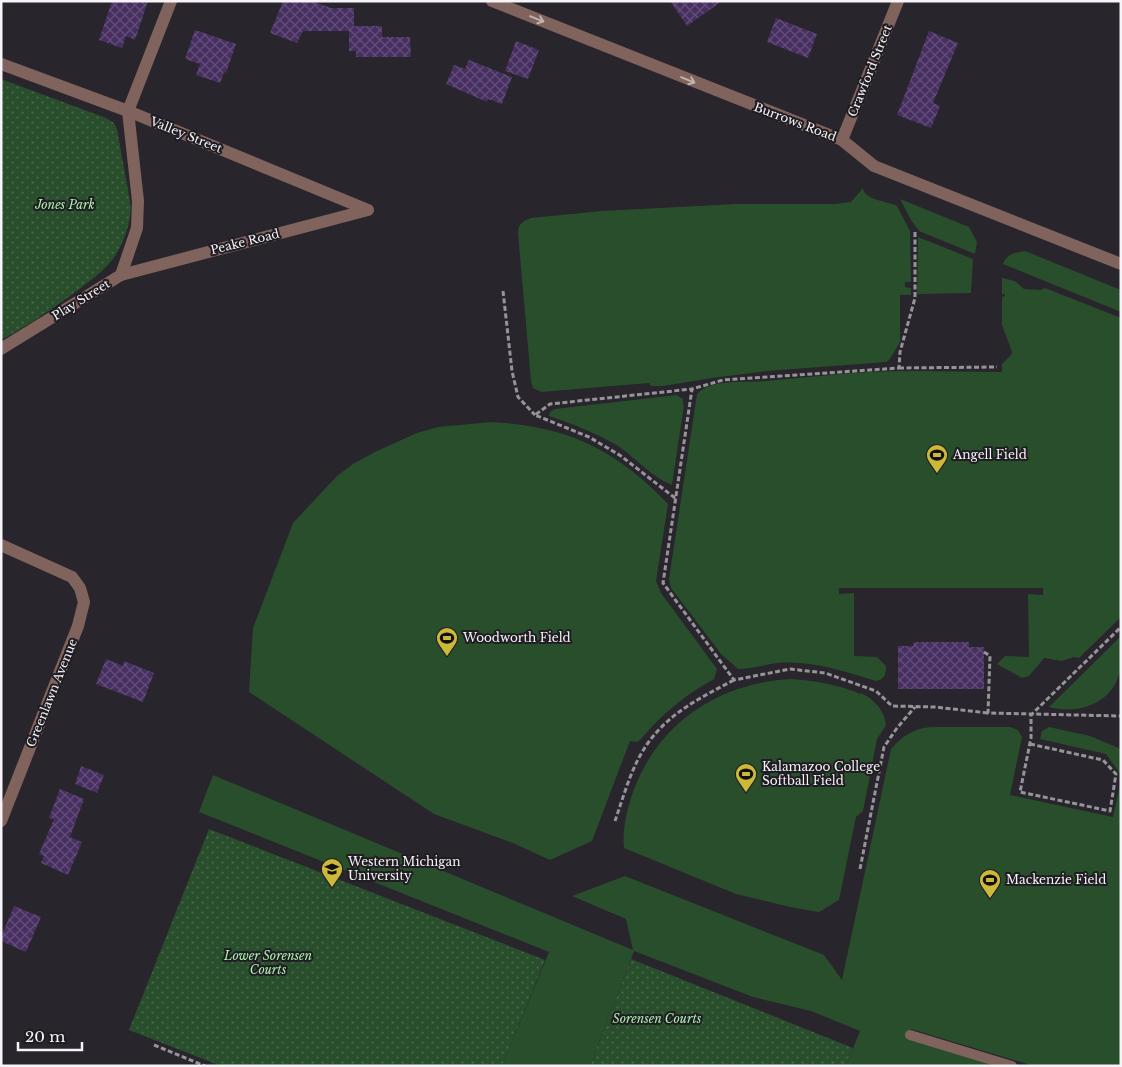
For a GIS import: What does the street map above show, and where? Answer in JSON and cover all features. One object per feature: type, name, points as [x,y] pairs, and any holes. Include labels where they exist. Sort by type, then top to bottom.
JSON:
[{"type":"street","points":[[128,111],[171,1]]},
{"type":"street","name":"Burrows Road","points":[[492,1],[842,140],[874,166],[1121,264]]},
{"type":"street","name":"Crawford Street","points":[[842,140],[898,1]]},
{"type":"street","name":"Valley Street","points":[[1,64],[128,111],[368,210]]},
{"type":"street","name":"Play Street","points":[[1,349],[121,275],[137,228],[138,202],[128,111]]},
{"type":"street","name":"Peake Road","points":[[121,275],[368,210]]},
{"type":"street","name":"Greenlawn Avenue","points":[[1,545],[72,577],[80,588],[84,602],[78,626],[1,821]]},
{"type":"lane","points":[[910,1035],[1012,1066]]},
{"type":"path","points":[[899,368],[900,352],[914,298],[915,232]]},
{"type":"path","points":[[503,291],[512,371],[518,397],[535,415],[589,437],[621,456],[675,498]]},
{"type":"path","points":[[535,415],[550,404],[692,389],[723,380],[899,368],[997,367]]},
{"type":"path","points":[[692,389],[664,583],[734,680]]},
{"type":"path","points":[[1030,744],[1104,760],[1116,774],[1110,811],[1020,792],[1030,744],[1031,715],[1121,627]]},
{"type":"path","points":[[984,652],[990,656],[988,713]]},
{"type":"path","points":[[615,821],[632,772],[647,744],[669,718],[694,700],[734,680],[790,669],[825,673],[876,691],[892,706],[1031,715],[1121,716]]},
{"type":"path","points":[[860,869],[884,747],[896,728],[915,707]]},
{"type":"path","points":[[154,1045],[205,1066]]},
{"type":"green space","name":"Jones Park","points":[[1,79],[106,118],[114,123],[117,129],[131,207],[124,239],[106,267],[53,308],[1,340]]},
{"type":"green space","points":[[863,188],[864,192],[872,198],[897,206],[910,231],[911,282],[905,282],[905,287],[911,288],[911,295],[900,295],[900,342],[890,359],[886,362],[767,371],[663,386],[651,386],[649,383],[541,392],[533,388],[518,233],[520,225],[526,220],[602,211],[736,204],[835,204],[851,202]]},
{"type":"green space","points":[[900,199],[969,227],[977,242],[975,254],[919,231]]},
{"type":"green space","points":[[918,237],[973,259],[971,293],[917,294]]},
{"type":"green space","points":[[1025,251],[1121,290],[1121,312],[1003,264],[1011,254]]},
{"type":"green space","points":[[1002,278],[1015,281],[1024,289],[1041,290],[1045,288],[1121,318],[1121,617],[1079,658],[1074,657],[1062,661],[1044,658],[1029,676],[1022,678],[997,664],[1005,656],[1029,657],[1028,594],[1043,595],[1043,588],[839,588],[839,594],[854,593],[854,656],[877,657],[886,666],[885,674],[881,679],[876,681],[827,667],[802,663],[777,663],[738,669],[721,654],[671,588],[669,579],[697,394],[711,385],[729,382],[902,371],[1002,372],[1002,364],[1012,352],[1002,325],[1002,297],[1005,294],[1002,294]]},
{"type":"green space","points":[[677,395],[683,399],[684,405],[672,485],[664,482],[610,441],[549,416],[550,412],[555,409]]},
{"type":"green space","name":"Woodworth Field","points":[[492,422],[545,429],[589,444],[629,469],[668,504],[656,581],[661,593],[717,669],[714,679],[674,706],[637,742],[630,741],[592,841],[550,860],[513,843],[434,814],[249,692],[253,628],[293,523],[337,476],[353,464],[377,451],[417,433],[438,427]]},
{"type":"green space","points":[[1121,636],[1120,671],[1110,692],[1102,699],[1082,708],[1060,709],[1049,707]]},
{"type":"green space","name":"Kalamazoo College Softball Field","points":[[791,679],[826,684],[861,693],[870,698],[879,707],[886,725],[877,739],[863,811],[856,817],[839,900],[819,912],[736,894],[624,848],[626,820],[633,792],[644,767],[658,746],[675,727],[694,711],[716,698],[764,682]]},
{"type":"green space","points":[[1010,727],[1018,730],[1022,737],[1010,795],[1113,817],[1121,780],[1121,1066],[1034,1066],[911,1029],[908,1038],[995,1066],[846,1066],[860,1031],[811,1011],[753,997],[634,951],[590,1066],[502,1066],[549,952],[199,812],[213,775],[633,950],[626,919],[572,896],[625,876],[824,955],[842,980],[891,749],[911,732],[922,728]]},
{"type":"green space","points":[[1049,727],[1090,736],[1121,749],[1121,775],[1106,754],[1040,739],[1042,731]]},
{"type":"green space","name":"Lower Sorensen Courts","points":[[209,829],[545,960],[502,1066],[221,1066],[129,1030]]},
{"type":"green space","name":"Sorensen Courts","points":[[631,959],[853,1048],[846,1066],[590,1066]]},
{"type":"building","points":[[112,1],[148,1],[135,40],[126,36],[122,48],[99,40]]},
{"type":"building","points":[[283,1],[312,1],[331,8],[354,8],[354,26],[382,26],[382,37],[410,37],[411,57],[356,57],[356,51],[349,51],[349,31],[303,31],[297,43],[270,33]]},
{"type":"building","points":[[670,1],[722,1],[687,26]]},
{"type":"building","points":[[776,18],[817,34],[808,58],[767,42]]},
{"type":"building","points":[[195,30],[236,44],[226,73],[224,72],[220,83],[196,75],[200,64],[185,59]]},
{"type":"building","points":[[929,31],[958,43],[933,103],[940,106],[931,128],[897,115]]},
{"type":"building","points":[[516,41],[539,50],[528,79],[505,71]]},
{"type":"building","points":[[469,60],[512,77],[502,104],[488,99],[487,102],[446,84],[454,65],[465,69]]},
{"type":"building","points":[[914,642],[969,642],[969,647],[984,647],[984,689],[898,689],[898,646],[913,646]]},
{"type":"building","points":[[106,659],[123,666],[124,661],[154,673],[143,702],[96,684]]},
{"type":"building","points":[[81,766],[104,775],[97,793],[75,784]]},
{"type":"building","points":[[60,789],[84,799],[70,837],[82,842],[68,875],[41,863],[44,856],[39,854],[54,819],[49,818]]},
{"type":"building","points":[[14,906],[41,917],[26,952],[1,941]]},
{"type":"place","name":"Angell Field","points":[[937,474]]},
{"type":"place","name":"Woodworth Field","points":[[447,657]]},
{"type":"place","name":"Kalamazoo College Softball Field","points":[[746,793]]},
{"type":"place","name":"Western Michigan University","points":[[332,888]]},
{"type":"place","name":"Mackenzie Field","points":[[990,899]]}]
